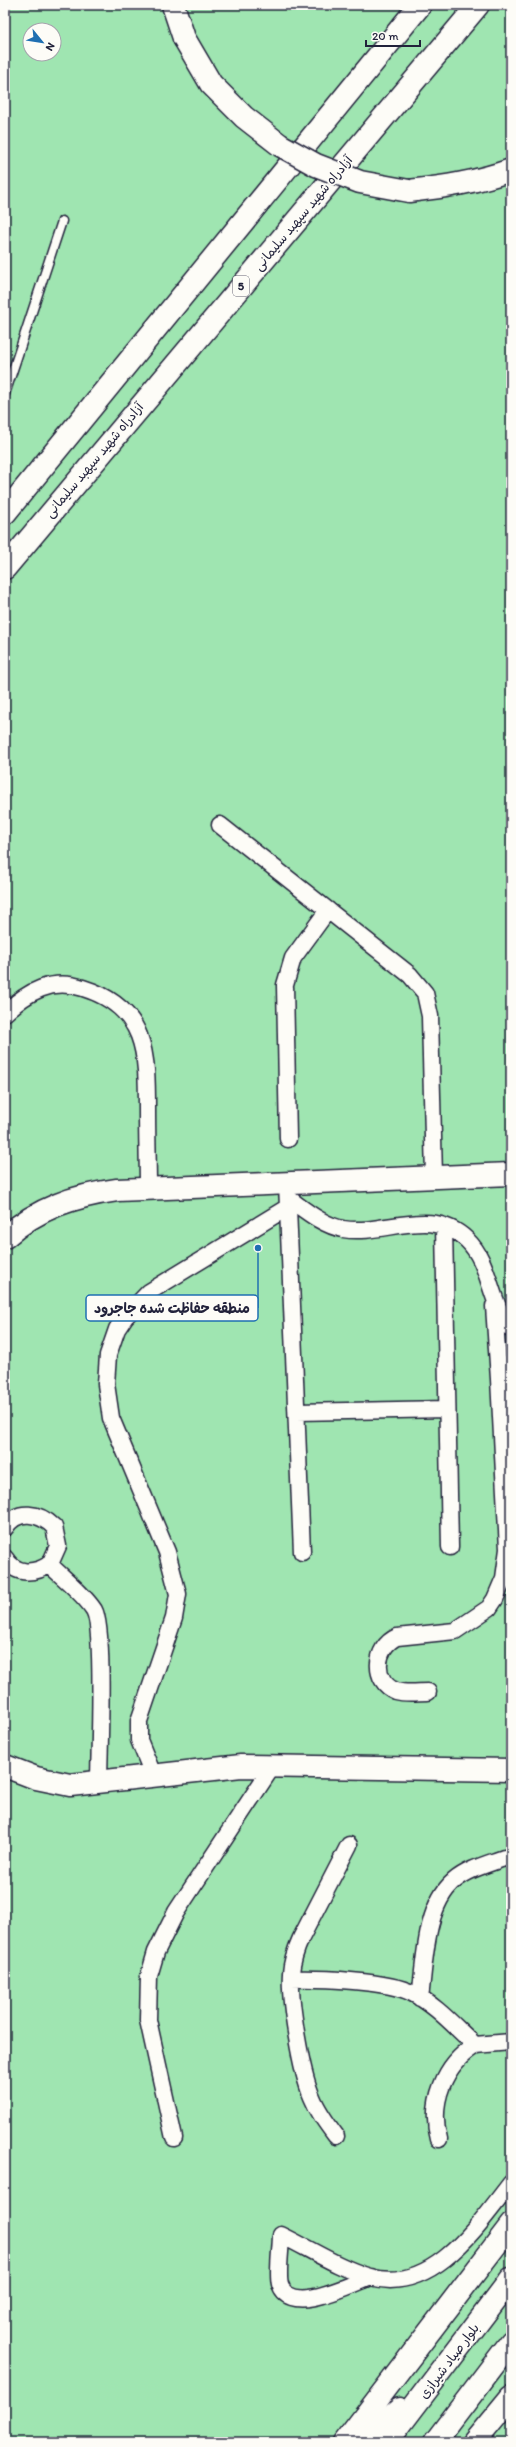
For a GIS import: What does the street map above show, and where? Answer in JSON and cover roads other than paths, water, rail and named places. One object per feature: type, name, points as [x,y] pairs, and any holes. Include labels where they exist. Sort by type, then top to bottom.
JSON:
[{"type":"main road","points":[[173,5],[184,38],[211,84],[244,118],[280,145],[316,165],[360,182],[409,191],[450,187],[488,178],[511,170]]},
{"type":"main road","points":[[5,513],[420,5]]},
{"type":"main road","name":"آزادراه شهید سپهبد سلیمانی","points":[[5,568],[478,5]]},
{"type":"main road","points":[[5,1237],[23,1223],[60,1203],[96,1193],[148,1189],[288,1196],[434,1177],[511,1174]]},
{"type":"main road","points":[[5,1766],[22,1774],[53,1783],[70,1785],[154,1777],[226,1767],[272,1766],[511,1770]]},
{"type":"main road","points":[[345,2442],[511,2225]]},
{"type":"main road","name":"بلوار صیاد شیرازی","points":[[387,2442],[511,2280]]},
{"type":"main road","points":[[435,2442],[511,2342]]},
{"type":"main road","points":[[362,2442],[434,2380]]},
{"type":"main road","points":[[474,2442],[511,2397]]},
{"type":"street","points":[[220,825],[410,975],[425,993],[430,1016],[434,1177]]},
{"type":"street","points":[[288,1139],[284,985],[293,958],[328,910]]},
{"type":"street","points":[[5,1013],[27,995],[39,989],[60,984],[94,992],[104,997],[127,1016],[140,1036],[147,1063],[148,1189]]},
{"type":"street","points":[[288,1196],[313,1216],[344,1229],[357,1229],[410,1222],[444,1226],[460,1233],[474,1248],[505,1321],[511,1328]]},
{"type":"street","points":[[288,1196],[302,1552]]},
{"type":"street","points":[[154,1777],[139,1740],[139,1721],[174,1618],[178,1594],[168,1552],[111,1418],[106,1384],[108,1355],[117,1329],[125,1317],[149,1292],[288,1196]]},
{"type":"street","points":[[444,1226],[450,1546]]},
{"type":"street","points":[[428,1692],[404,1692],[389,1687],[381,1673],[379,1655],[388,1641],[397,1637],[455,1631],[489,1608],[495,1599],[504,1578],[508,1549],[493,1295]]},
{"type":"street","points":[[499,1379],[511,1363]]},
{"type":"street","points":[[296,1412],[447,1409]]},
{"type":"street","points":[[5,1528],[13,1520],[30,1514],[47,1520],[54,1527],[58,1546],[56,1556],[49,1564],[36,1571],[22,1571],[13,1567],[5,1558]]},
{"type":"street","points":[[49,1564],[88,1603],[97,1618],[100,1642],[99,1783]]},
{"type":"street","points":[[174,2138],[148,2020],[149,1976],[156,1952],[176,1912],[272,1766]]},
{"type":"street","points":[[336,2136],[319,2112],[307,2081],[291,1991],[291,1978],[295,1953],[301,1938],[349,1845]]},
{"type":"street","points":[[420,1998],[434,1909],[443,1893],[454,1881],[467,1872],[504,1858]]},
{"type":"street","points":[[291,1978],[392,1986],[420,1998],[476,2045]]},
{"type":"street","points":[[439,2139],[435,2123],[438,2095],[453,2064],[462,2053],[476,2045],[511,2042]]},
{"type":"street","points":[[371,2277],[312,2298],[300,2300],[287,2295],[280,2285],[281,2235],[354,2272],[371,2277],[402,2280],[417,2275],[444,2258],[477,2227],[511,2183]]},
{"type":"lane","points":[[5,394],[62,221]]},
{"type":"place","name":"منطقه حفاظت شده جاجرود","points":[[258,1248]]}]
